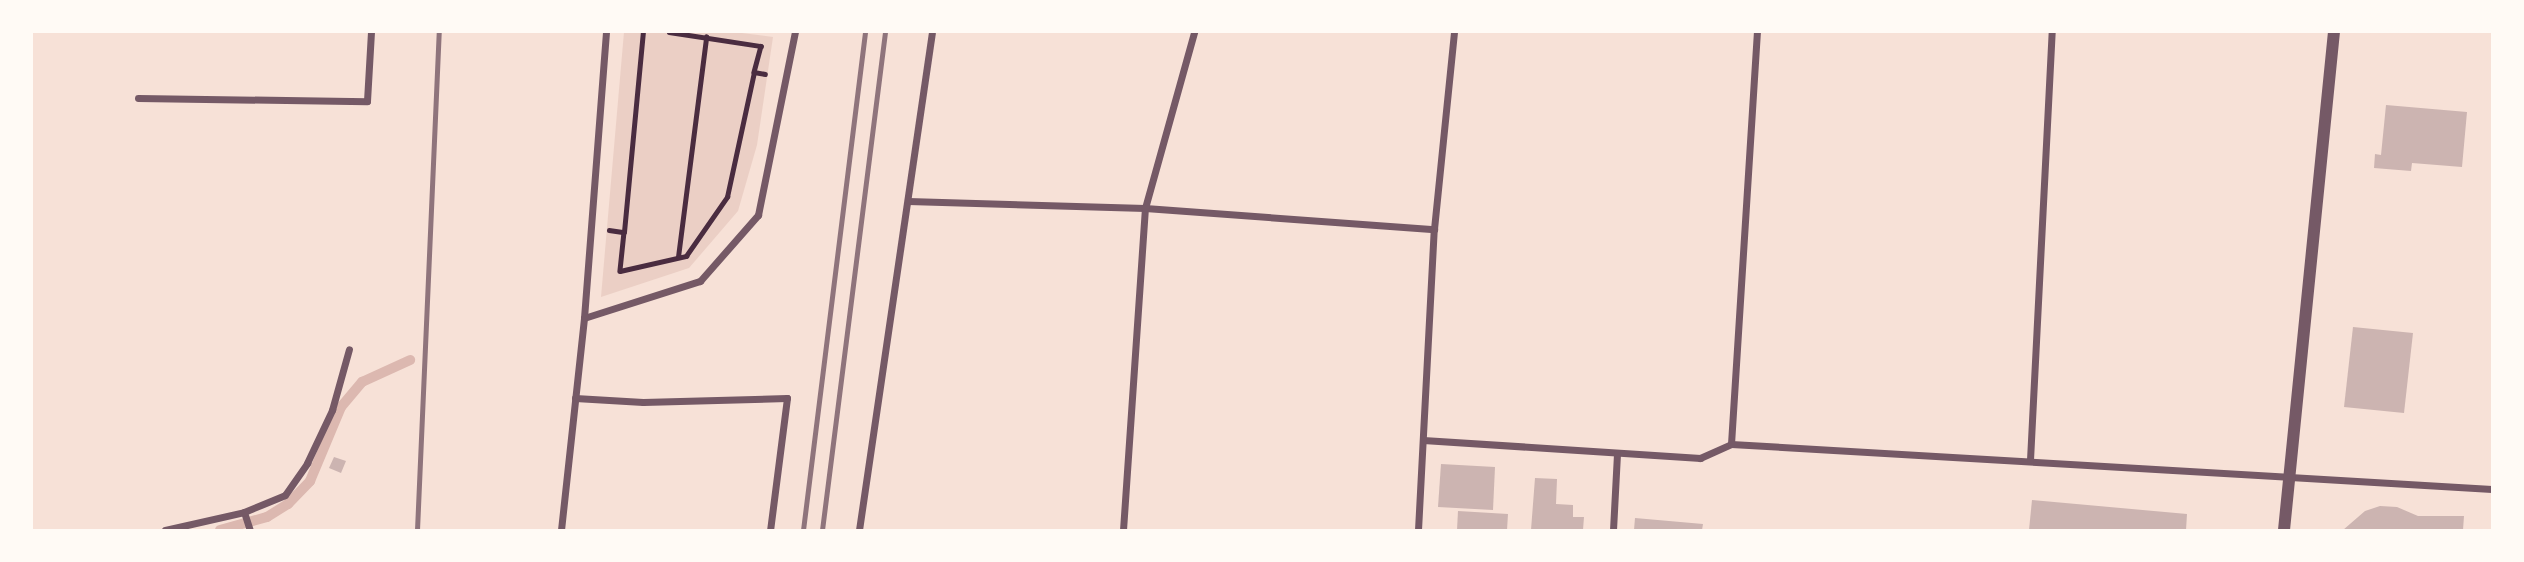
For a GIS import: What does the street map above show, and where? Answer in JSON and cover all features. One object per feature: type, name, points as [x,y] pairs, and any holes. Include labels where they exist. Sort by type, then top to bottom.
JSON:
[{"type":"street","points":[[138,98],[366,101],[371,32]]},
{"type":"street","points":[[561,530],[584,318],[606,32]]},
{"type":"street","points":[[584,318],[700,281],[758,215],[795,32]]},
{"type":"street","points":[[859,530],[932,32]]},
{"type":"street","points":[[1123,530],[1145,208],[1194,32]]},
{"type":"street","points":[[1418,530],[1433,229],[1454,32]]},
{"type":"street","points":[[1731,444],[1758,32]]},
{"type":"street","points":[[2030,460],[2052,32]]},
{"type":"street","points":[[2284,530],[2334,32]]},
{"type":"street","points":[[908,201],[1145,208],[1433,229]]},
{"type":"street","points":[[166,530],[245,515],[285,495],[307,463],[332,410],[349,349]]},
{"type":"street","points":[[575,398],[643,402],[787,398],[770,530]]},
{"type":"street","points":[[1423,440],[1700,458],[1731,444],[2493,489]]},
{"type":"street","points":[[1613,530],[1617,453]]},
{"type":"street","points":[[245,515],[250,530]]},
{"type":"path","points":[[643,32],[620,271],[686,256],[727,197],[761,46],[669,32]]},
{"type":"path","points":[[678,257],[706,37]]},
{"type":"path","points":[[754,72],[785,79]]},
{"type":"path","points":[[591,227],[624,232]]},
{"type":"shaded area","points":[[624,32],[734,32],[773,37],[757,145],[738,211],[689,268],[601,297]]},
{"type":"building","points":[[2386,105],[2467,112],[2462,167],[2412,163],[2411,171],[2374,168],[2375,154],[2381,155]]},
{"type":"building","points":[[2353,327],[2413,333],[2404,413],[2344,407]]},
{"type":"building","points":[[334,457],[346,461],[341,473],[329,468]]},
{"type":"building","points":[[1441,464],[1495,467],[1493,510],[1438,507]]},
{"type":"building","points":[[1535,478],[1557,479],[1556,504],[1573,505],[1573,517],[1584,517],[1583,530],[1531,530]]},
{"type":"building","points":[[2032,500],[2187,514],[2186,530],[2029,530]]},
{"type":"building","points":[[2380,506],[2397,507],[2418,516],[2464,516],[2463,530],[2343,530],[2365,511]]},
{"type":"building","points":[[1458,511],[1508,514],[1507,530],[1457,530]]},
{"type":"building","points":[[1635,518],[1703,524],[1702,530],[1634,530]]},
{"type":"waterway","points":[[220,530],[267,517],[288,504],[310,481],[341,407],[362,382],[410,360]]},
{"type":"railway","points":[[417,530],[439,32]]},
{"type":"railway","points":[[803,530],[865,32]]},
{"type":"railway","points":[[822,530],[885,32]]}]
